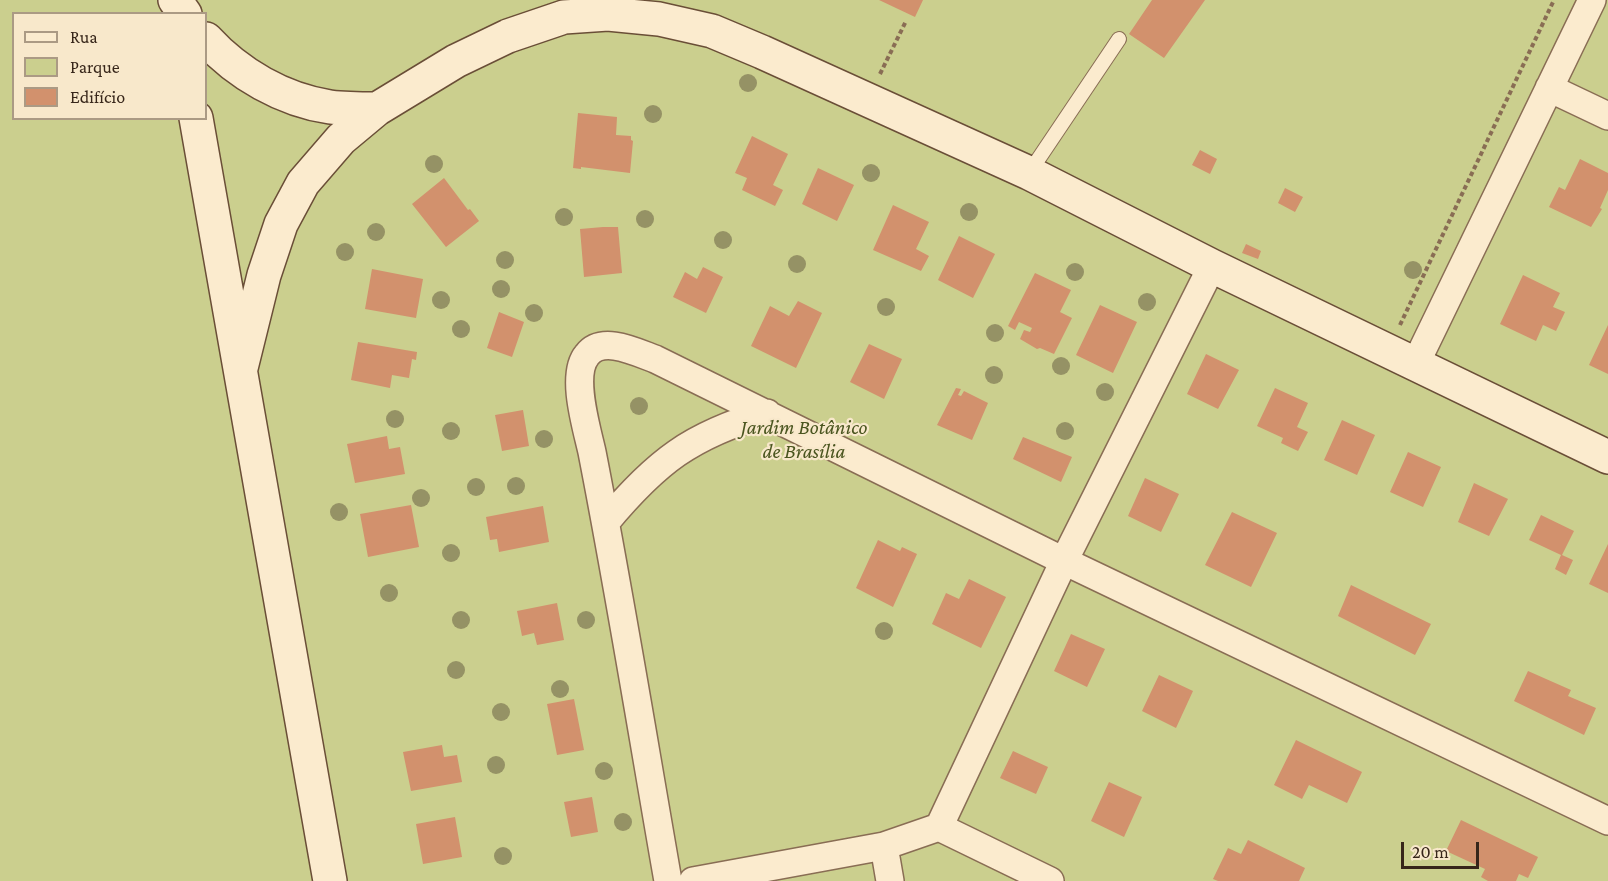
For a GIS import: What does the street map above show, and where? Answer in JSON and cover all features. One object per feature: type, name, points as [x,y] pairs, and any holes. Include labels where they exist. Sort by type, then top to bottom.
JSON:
[{"type":"street","points":[[1415,364],[1592,0]]},
{"type":"street","points":[[241,368],[264,275],[281,224],[303,183],[341,139],[377,109],[456,61],[508,36],[564,17],[608,14],[659,19],[712,32],[762,52],[1029,173],[1212,266],[1608,457]]},
{"type":"street","points":[[207,40],[221,56],[254,78],[291,97],[330,107],[377,109]]},
{"type":"street","points":[[1549,88],[1608,116]]},
{"type":"street","points":[[196,120],[330,881]]},
{"type":"street","points":[[939,827],[1064,561],[1212,266]]},
{"type":"street","points":[[668,881],[606,522],[580,388],[582,366],[586,355],[596,348],[611,346],[628,349],[654,359],[1064,561],[1608,821]]},
{"type":"street","points":[[606,522],[631,492],[666,460],[692,442],[734,423],[767,413]]},
{"type":"street","points":[[693,881],[884,846],[939,827],[1050,881]]},
{"type":"street","points":[[884,846],[890,881]]},
{"type":"lane","points":[[1029,173],[1119,39]]},
{"type":"path","points":[[1399,328],[1554,0]]},
{"type":"green space","name":"Jardim Botânico de Brasília","points":[[0,0],[1608,0],[1608,881],[0,881]]},
{"type":"building","points":[[879,0],[923,0],[915,17]]},
{"type":"building","points":[[1152,0],[1205,0],[1164,58],[1129,34]]},
{"type":"building","points":[[578,113],[617,117],[616,135],[631,136],[633,141],[630,173],[573,168]]},
{"type":"building","points":[[752,136],[788,154],[773,185],[783,190],[775,206],[742,190],[747,178],[735,173]]},
{"type":"building","points":[[1200,150],[1217,159],[1210,174],[1192,165]]},
{"type":"building","points":[[1580,159],[1608,173],[1608,190],[1600,208],[1602,209],[1591,227],[1549,207],[1559,187],[1565,190]]},
{"type":"building","points":[[818,168],[854,185],[837,221],[802,204]]},
{"type":"building","points":[[444,178],[479,221],[446,247],[412,204]]},
{"type":"building","points":[[1285,188],[1303,197],[1295,212],[1278,203]]},
{"type":"building","points":[[893,205],[929,222],[916,249],[929,256],[921,271],[873,250]]},
{"type":"building","points":[[618,227],[622,273],[584,277],[580,229]]},
{"type":"building","points":[[959,236],[995,254],[973,298],[938,280]]},
{"type":"building","points":[[1246,244],[1261,251],[1258,259],[1242,253]]},
{"type":"building","points":[[703,267],[723,277],[706,313],[673,297],[685,272],[697,279]]},
{"type":"building","points":[[372,269],[423,279],[416,318],[365,309]]},
{"type":"building","points":[[1035,273],[1071,290],[1060,312],[1072,318],[1054,354],[1040,348],[1037,349],[1020,339],[1024,330],[1030,332],[1032,328],[1019,322],[1015,330],[1008,326]]},
{"type":"building","points":[[1523,275],[1560,293],[1553,307],[1565,312],[1556,331],[1543,325],[1536,341],[1500,324]]},
{"type":"building","points":[[798,301],[822,313],[796,368],[751,346],[770,306],[789,316]]},
{"type":"building","points":[[1100,305],[1137,322],[1113,373],[1076,355]]},
{"type":"building","points":[[499,312],[524,322],[512,357],[487,348]]},
{"type":"building","points":[[1608,325],[1608,374],[1589,365]]},
{"type":"building","points":[[358,342],[417,352],[416,360],[412,359],[409,378],[392,375],[390,388],[351,380]]},
{"type":"building","points":[[869,344],[902,359],[884,399],[850,382]]},
{"type":"building","points":[[1206,354],[1239,370],[1218,409],[1187,394]]},
{"type":"building","points":[[956,388],[961,389],[958,395],[961,396],[964,391],[988,403],[972,440],[937,425]]},
{"type":"building","points":[[1275,388],[1308,403],[1297,427],[1308,432],[1298,451],[1281,443],[1283,438],[1257,426]]},
{"type":"building","points":[[523,410],[529,446],[502,451],[495,415]]},
{"type":"building","points":[[1342,420],[1375,435],[1357,475],[1324,460]]},
{"type":"building","points":[[387,436],[389,449],[400,447],[405,474],[355,483],[347,444]]},
{"type":"building","points":[[1023,437],[1072,457],[1061,482],[1013,459]]},
{"type":"building","points":[[1408,452],[1441,467],[1423,507],[1390,492]]},
{"type":"building","points":[[1145,478],[1179,494],[1161,532],[1128,516]]},
{"type":"building","points":[[1474,483],[1508,499],[1489,536],[1458,522]]},
{"type":"building","points":[[411,505],[419,547],[368,557],[360,514]]},
{"type":"building","points":[[543,506],[549,542],[499,552],[497,539],[490,540],[486,517]]},
{"type":"building","points":[[1232,512],[1277,533],[1251,587],[1205,565]]},
{"type":"building","points":[[1541,515],[1574,531],[1562,555],[1573,560],[1566,575],[1555,569],[1561,555],[1529,540]]},
{"type":"building","points":[[878,540],[900,551],[902,547],[917,554],[893,607],[856,588]]},
{"type":"building","points":[[1608,544],[1608,593],[1589,584]]},
{"type":"building","points":[[969,579],[1006,597],[981,648],[932,624],[946,593],[959,599]]},
{"type":"building","points":[[1351,585],[1431,624],[1415,655],[1338,616]]},
{"type":"building","points":[[557,603],[564,640],[537,645],[534,633],[522,636],[517,611]]},
{"type":"building","points":[[1071,634],[1105,649],[1087,687],[1054,671]]},
{"type":"building","points":[[1528,671],[1571,690],[1568,696],[1596,708],[1584,735],[1514,701]]},
{"type":"building","points":[[1159,675],[1193,691],[1176,728],[1142,711]]},
{"type":"building","points":[[574,699],[584,750],[557,755],[547,704]]},
{"type":"building","points":[[1296,740],[1362,772],[1347,803],[1309,785],[1302,799],[1274,785]]},
{"type":"building","points":[[442,745],[444,757],[457,755],[462,782],[411,791],[403,752]]},
{"type":"building","points":[[1013,751],[1048,767],[1036,794],[1000,778]]},
{"type":"building","points":[[1109,782],[1142,797],[1124,837],[1091,821]]},
{"type":"building","points":[[592,797],[598,832],[571,837],[564,802]]},
{"type":"building","points":[[455,817],[462,857],[423,864],[416,824]]},
{"type":"building","points":[[1461,820],[1538,857],[1528,878],[1519,874],[1516,881],[1488,881],[1481,877],[1485,869],[1446,851]]},
{"type":"building","points":[[1248,840],[1305,868],[1299,881],[1218,881],[1213,879],[1228,848],[1241,854]]}]
